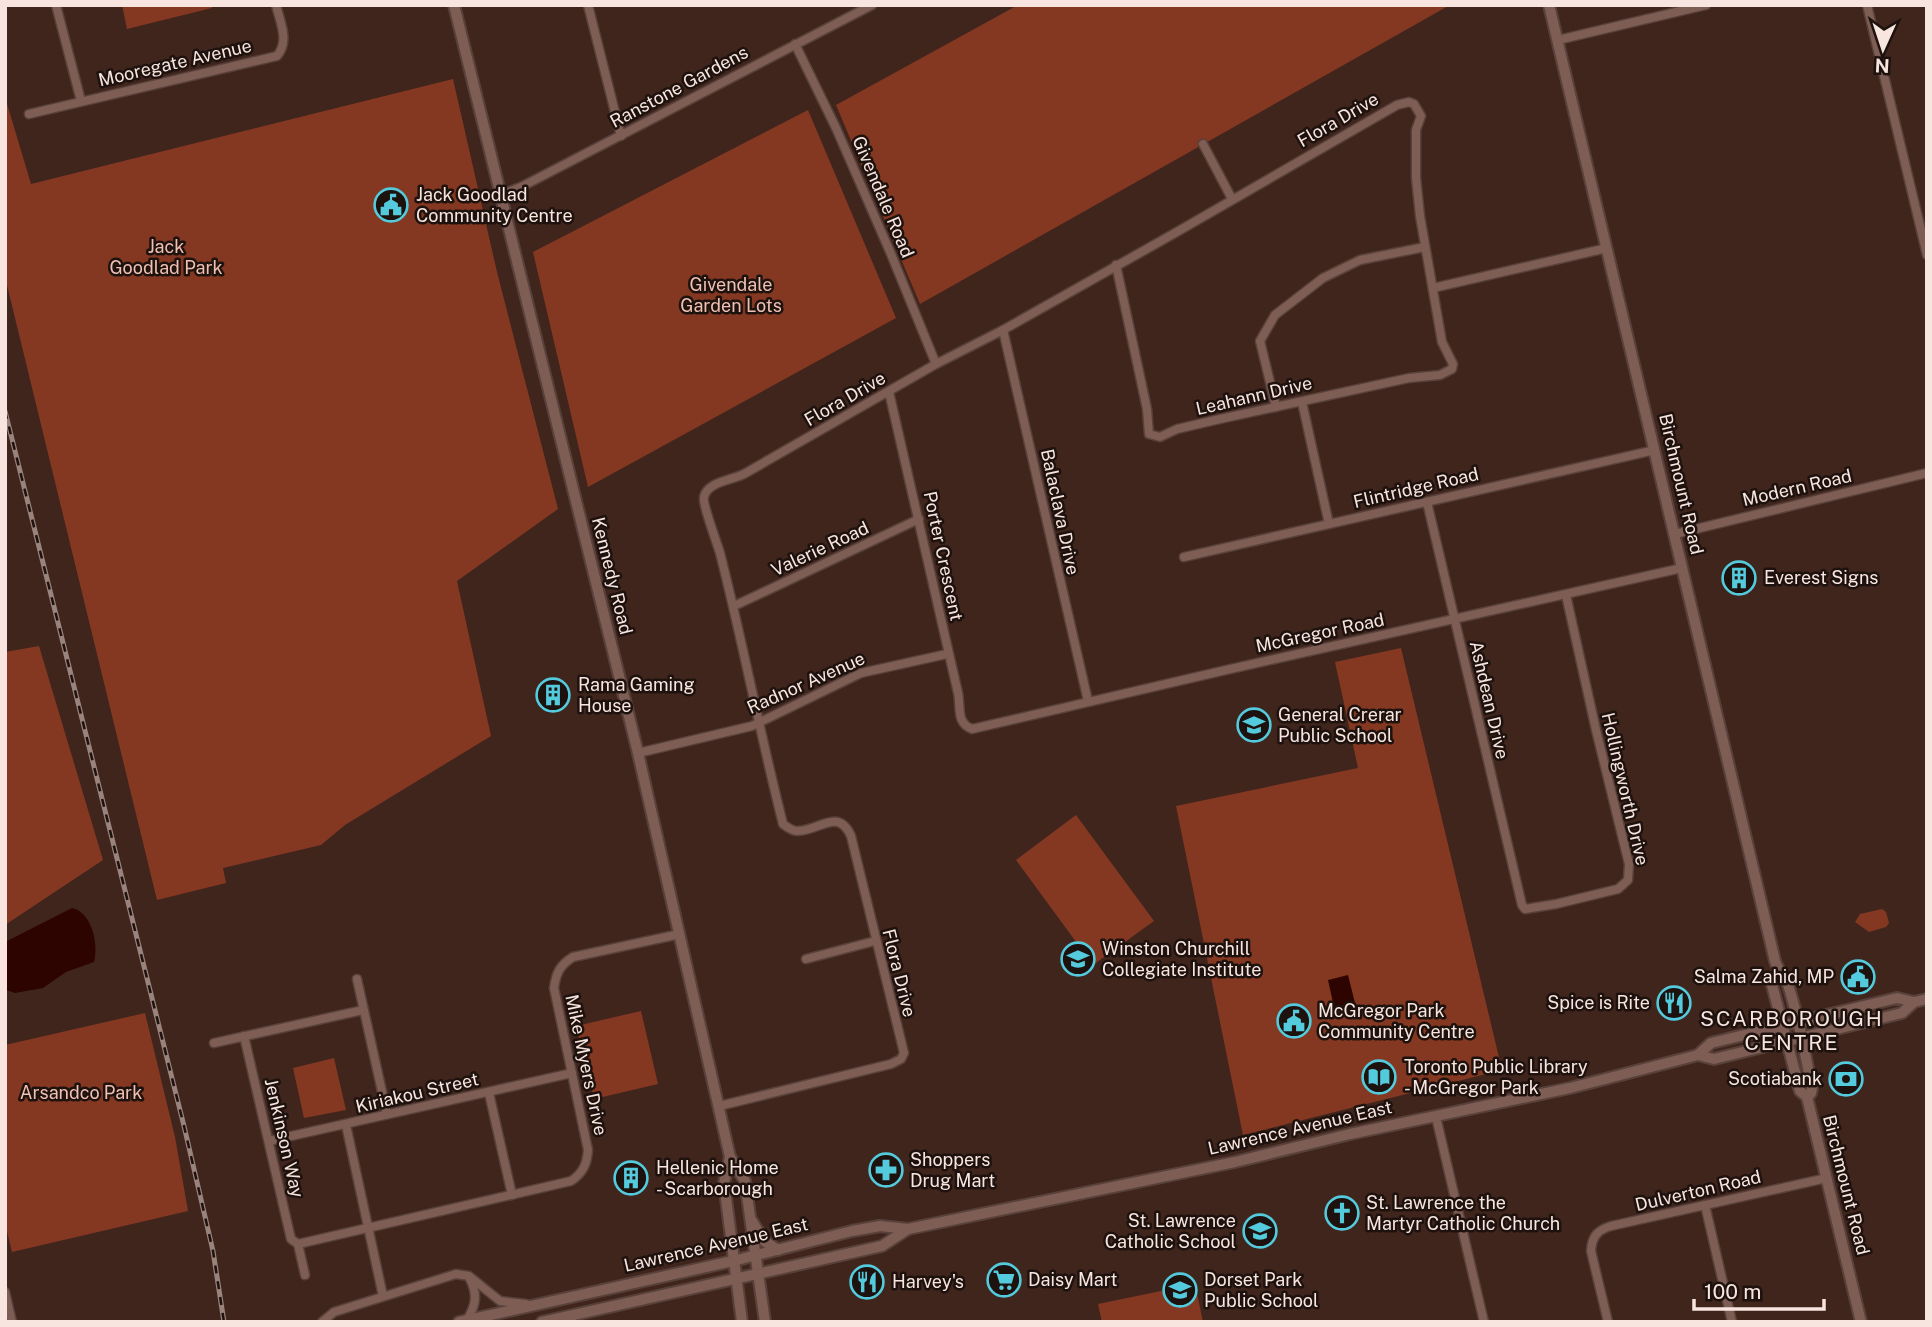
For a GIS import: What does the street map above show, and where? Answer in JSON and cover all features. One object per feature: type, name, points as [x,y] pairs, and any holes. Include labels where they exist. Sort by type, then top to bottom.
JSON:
[{"type":"main road","name":"Kennedy Road","points":[[454,5],[638,753],[730,1157],[745,1181],[765,1322]]},
{"type":"main road","name":"Birchmount Road","points":[[1549,5],[1777,971],[1773,985],[1786,1041],[1800,1091],[1807,1097],[1861,1322]]},
{"type":"main road","name":"Birchmount Road","points":[[1777,971],[1787,981],[1801,1038],[1812,1088],[1807,1097]]},
{"type":"main road","name":"Lawrence Avenue East","points":[[463,1321],[880,1226],[908,1228],[1235,1162],[1570,1088],[1698,1055],[1711,1043],[1897,998],[1914,1002],[1927,999]]},
{"type":"main road","name":"Lawrence Avenue East","points":[[1698,1055],[1714,1059],[1801,1038],[1902,1013],[1914,1002]]},
{"type":"main road","name":"Kennedy Road","points":[[730,1157],[724,1183],[742,1322]]},
{"type":"main road","points":[[750,1218],[764,1241],[778,1250]]},
{"type":"main road","name":"Lawrence Avenue East","points":[[542,1322],[882,1246],[908,1228]]},
{"type":"street","points":[[56,5],[82,101]]},
{"type":"street","name":"Mooregate Avenue","points":[[29,114],[277,55],[283,49],[285,40],[276,5]]},
{"type":"street","points":[[588,5],[621,136]]},
{"type":"street","name":"Ranstone Gardens","points":[[500,195],[621,136],[872,5]]},
{"type":"street","points":[[1558,40],[1706,5]]},
{"type":"street","points":[[1867,5],[1927,255]]},
{"type":"street","name":"Givendale Road","points":[[795,44],[836,128],[936,365]]},
{"type":"street","name":"Flora Drive","points":[[719,1105],[891,1064],[901,1059],[904,1053],[847,826],[831,822],[793,831],[783,824],[734,606],[713,526],[704,506],[705,493],[710,487],[744,474],[1397,105],[1409,102],[1414,104],[1421,116],[1416,130],[1416,178],[1433,288]]},
{"type":"street","points":[[1203,144],[1231,199]]},
{"type":"street","points":[[1276,407],[1260,341],[1275,315],[1306,289],[1360,260],[1425,247]]},
{"type":"street","points":[[1433,288],[1607,248]]},
{"type":"street","name":"Leahann Drive","points":[[1116,265],[1147,409],[1149,434],[1160,437],[1177,429],[1409,378],[1440,375],[1452,369],[1453,359],[1442,342],[1433,288]]},
{"type":"street","name":"Balaclava Drive","points":[[1003,330],[1088,701]]},
{"type":"street","name":"Porter Crescent","points":[[888,392],[958,693],[959,716],[965,726]]},
{"type":"street","points":[[1302,402],[1329,524]]},
{"type":"street","name":"Flintridge Road","points":[[1184,557],[1655,450]]},
{"type":"street","name":"Modern Road","points":[[1675,534],[1927,473]]},
{"type":"street","name":"Ashdean Drive","points":[[1427,502],[1522,905]]},
{"type":"street","name":"Valerie Road","points":[[734,606],[919,520]]},
{"type":"street","name":"McGregor Road","points":[[965,726],[977,728],[1682,568]]},
{"type":"street","name":"Hollingworth Drive","points":[[1522,905],[1525,909],[1533,909],[1556,904],[1618,889],[1628,880],[1629,864],[1566,595]]},
{"type":"street","name":"Radnor Avenue","points":[[638,753],[743,728],[861,673],[947,654]]},
{"type":"street","name":"Mike Myers Drive","points":[[369,1227],[571,1181],[579,1175],[584,1168],[588,1150],[554,988],[556,974],[562,964],[573,957],[680,934]]},
{"type":"street","points":[[806,960],[875,941]]},
{"type":"street","points":[[357,979],[387,1114]]},
{"type":"street","points":[[214,1043],[363,1010]]},
{"type":"street","name":"Jenkinson Way","points":[[244,1036],[291,1240],[298,1244],[305,1275]]},
{"type":"street","name":"Kiriakou Street","points":[[269,1141],[572,1073]]},
{"type":"street","points":[[489,1093],[512,1195]]},
{"type":"street","points":[[1436,1117],[1484,1322]]},
{"type":"street","points":[[346,1125],[383,1296]]},
{"type":"street","name":"Dulverton Road","points":[[1608,1322],[1591,1251],[1594,1238],[1602,1229],[1827,1178]]},
{"type":"street","points":[[1705,1205],[1732,1322]]},
{"type":"street","points":[[298,1244],[369,1227]]},
{"type":"street","points":[[322,1322],[334,1312],[383,1296],[456,1274],[469,1276]]},
{"type":"street","name":"Lawrence Avenue East","points":[[469,1276],[500,1301],[533,1304]]},
{"type":"street","name":"Lawrence Avenue East","points":[[463,1321],[475,1306],[476,1298],[469,1276]]},
{"type":"street","points":[[5,1292],[12,1322]]},
{"type":"street","points":[[568,1322],[577,1313]]},
{"type":"green space","points":[[122,5],[211,5],[212,8],[127,29]]},
{"type":"green space","points":[[1018,5],[1450,5],[920,304],[836,105]]},
{"type":"green space","name":"Jack Goodlad Park","points":[[453,79],[497,272],[558,509],[457,581],[491,736],[345,825],[321,845],[223,868],[226,883],[157,900],[5,277],[5,97],[31,184]]},
{"type":"green space","name":"Givendale Garden Lots","points":[[808,110],[896,318],[588,487],[533,252]]},
{"type":"green space","points":[[39,646],[103,860],[5,925],[5,652]]},
{"type":"green space","points":[[1401,648],[1502,1070],[1243,1135],[1176,806],[1358,768],[1335,662]]},
{"type":"green space","points":[[1076,815],[1154,921],[1093,965],[1016,860]]},
{"type":"green space","points":[[1882,909],[1886,912],[1889,923],[1886,927],[1869,932],[1855,922],[1860,914]]},
{"type":"green space","points":[[641,1011],[658,1084],[594,1099],[576,1026]]},
{"type":"green space","name":"Arsandco Park","points":[[145,1013],[175,1137],[188,1211],[12,1252],[5,1223],[5,1045]]},
{"type":"green space","points":[[334,1058],[346,1110],[304,1118],[293,1068]]},
{"type":"green space","points":[[1195,1284],[1203,1322],[1102,1322],[1098,1304]]},
{"type":"shaded area","points":[[72,908],[79,911],[89,922],[95,938],[94,962],[66,972],[43,988],[15,993],[6,990],[5,942]]},
{"type":"shaded area","points":[[1348,975],[1356,1007],[1335,1012],[1328,980]]},
{"type":"railway","points":[[5,411],[184,1126],[213,1251],[224,1322]]},
{"type":"place","name":"Jack Goodlad Community Centre","points":[[391,205]]},
{"type":"place","name":"Everest Signs","points":[[1739,578]]},
{"type":"place","name":"Rama Gaming House","points":[[553,695]]},
{"type":"place","name":"General Crerar Public School","points":[[1254,725]]},
{"type":"place","name":"Winston Churchill Collegiate Institute","points":[[1078,959]]},
{"type":"place","name":"Salma Zahid, MP","points":[[1858,977]]},
{"type":"place","name":"Spice is Rite","points":[[1674,1003]]},
{"type":"place","name":"McGregor Park Community Centre","points":[[1294,1021]]},
{"type":"place","name":"Toronto Public Library - McGregor Park","points":[[1379,1077]]},
{"type":"place","name":"Scotiabank","points":[[1846,1079]]},
{"type":"place","name":"Shoppers Drug Mart","points":[[886,1170]]},
{"type":"place","name":"Hellenic Home - Scarborough","points":[[631,1178]]},
{"type":"place","name":"St. Lawrence the Martyr Catholic Church","points":[[1342,1213]]},
{"type":"place","name":"St. Lawrence Catholic School","points":[[1260,1231]]},
{"type":"place","name":"Daisy Mart","points":[[1004,1280]]},
{"type":"place","name":"Harvey's","points":[[867,1282]]},
{"type":"place","name":"Dorset Park Public School","points":[[1180,1290]]},
{"type":"district","name":"SCARBOROUGH CENTRE","points":[[1792,1031]]}]
